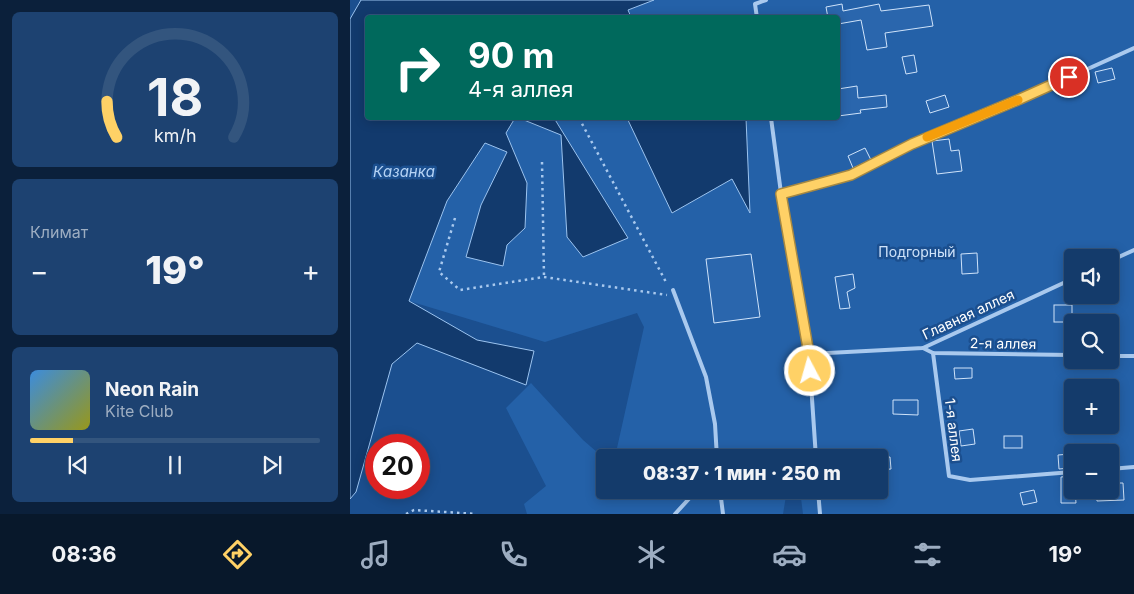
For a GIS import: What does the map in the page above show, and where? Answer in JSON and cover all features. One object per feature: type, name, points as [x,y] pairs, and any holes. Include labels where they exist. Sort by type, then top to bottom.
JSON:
[{"type":"lane","points":[[757,15],[755,4],[766,0]]},
{"type":"lane","points":[[781,194],[851,175],[912,144],[1020,99],[1134,48]]},
{"type":"lane","points":[[771,120],[781,194],[809,354],[815,449]]},
{"type":"lane","points":[[1119,257],[1134,250]]},
{"type":"lane","name":"Главная аллея","points":[[809,354],[923,348],[1064,283]]},
{"type":"lane","points":[[671,289],[706,377],[715,424],[716,449]]},
{"type":"lane","points":[[923,348],[933,353]]},
{"type":"lane","name":"2-я аллея","points":[[933,353],[1064,355]]},
{"type":"lane","name":"1-я аллея","points":[[933,353],[949,476],[970,480],[1064,473]]},
{"type":"lane","points":[[1119,356],[1134,356]]},
{"type":"lane","points":[[1119,468],[1134,467]]},
{"type":"lane","points":[[675,514],[689,499]]},
{"type":"lane","points":[[721,499],[722,514]]},
{"type":"lane","points":[[819,499],[820,514]]},
{"type":"path","points":[[580,120],[671,289]]},
{"type":"path","points":[[542,162],[544,277]]},
{"type":"path","points":[[456,218],[439,272],[460,290],[544,277],[673,296]]},
{"type":"path","points":[[406,514],[414,510],[476,514]]},
{"type":"green space","name":"Подгорный","points":[[654,0],[1134,0],[1134,514],[803,514],[801,499],[888,499],[888,449],[617,449],[644,327],[637,313],[545,342],[409,301],[447,201],[485,143],[507,152],[481,205],[507,245],[525,228],[527,183],[506,133],[514,120],[524,120],[561,134],[567,237],[628,238],[555,120],[628,120],[672,213],[732,179],[750,212],[746,120],[840,120],[840,15],[630,15],[628,10]]},
{"type":"green space","points":[[531,383],[583,440],[596,451],[596,499],[786,499],[783,514],[527,514],[524,504],[546,486],[506,408]]},
{"type":"water","name":"Казанка","points":[[361,0],[654,0],[628,10],[630,15],[365,15],[365,120],[514,120],[506,133],[527,183],[525,228],[507,245],[503,266],[466,257],[481,205],[507,152],[485,143],[447,201],[409,301],[477,340],[534,351],[526,385],[417,343],[392,364],[372,434],[365,434],[365,460],[356,492],[350,499],[350,19]]},
{"type":"water","points":[[524,120],[555,120],[628,238],[583,257],[567,237],[561,135]]},
{"type":"water","points":[[628,120],[746,120],[750,213],[732,179],[672,213]]},
{"type":"building","points":[[842,4],[843,11],[879,4],[881,11],[929,5],[933,26],[885,33],[887,47],[867,50],[861,20],[840,24],[840,15],[827,15],[826,7]]},
{"type":"building","points":[[914,55],[917,72],[906,74],[902,57]]},
{"type":"building","points":[[1112,68],[1115,79],[1098,83],[1095,72]]},
{"type":"building","points":[[857,86],[858,98],[886,95],[887,107],[860,110],[861,113],[840,116],[840,89]]},
{"type":"building","points":[[945,95],[949,107],[930,113],[926,101]]},
{"type":"building","points":[[949,139],[951,151],[959,150],[962,171],[937,174],[932,141]]},
{"type":"building","points":[[865,148],[871,160],[853,168],[848,156]]},
{"type":"building","points":[[977,253],[978,273],[962,274],[961,254]]},
{"type":"building","points":[[751,254],[760,317],[714,323],[706,259]]},
{"type":"building","points":[[853,274],[855,288],[847,292],[850,308],[840,309],[835,277]]},
{"type":"building","points":[[1054,305],[1072,305],[1072,314],[1064,314],[1064,322],[1054,322]]},
{"type":"building","points":[[954,368],[972,368],[972,378],[955,379]]},
{"type":"building","points":[[893,400],[918,400],[918,415],[893,414]]},
{"type":"building","points":[[973,429],[975,444],[961,446],[959,431]]},
{"type":"building","points":[[1004,436],[1022,436],[1022,448],[1004,448]]},
{"type":"building","points":[[1064,454],[1064,469],[1059,469],[1058,455]]},
{"type":"building","points":[[888,457],[890,457],[891,469],[888,469]]},
{"type":"building","points":[[1061,477],[1064,477],[1064,499],[1076,499],[1076,503],[1061,503]]},
{"type":"building","points":[[1119,483],[1123,483],[1124,500],[1097,501],[1097,499],[1119,499]]},
{"type":"building","points":[[1034,490],[1037,502],[1023,505],[1020,493]]},
{"type":"slow traffic","points":[[927,137],[1018,100]]},
{"type":"route","points":[[810,371],[809,354],[781,194],[851,175],[912,144],[1069,77]]}]
